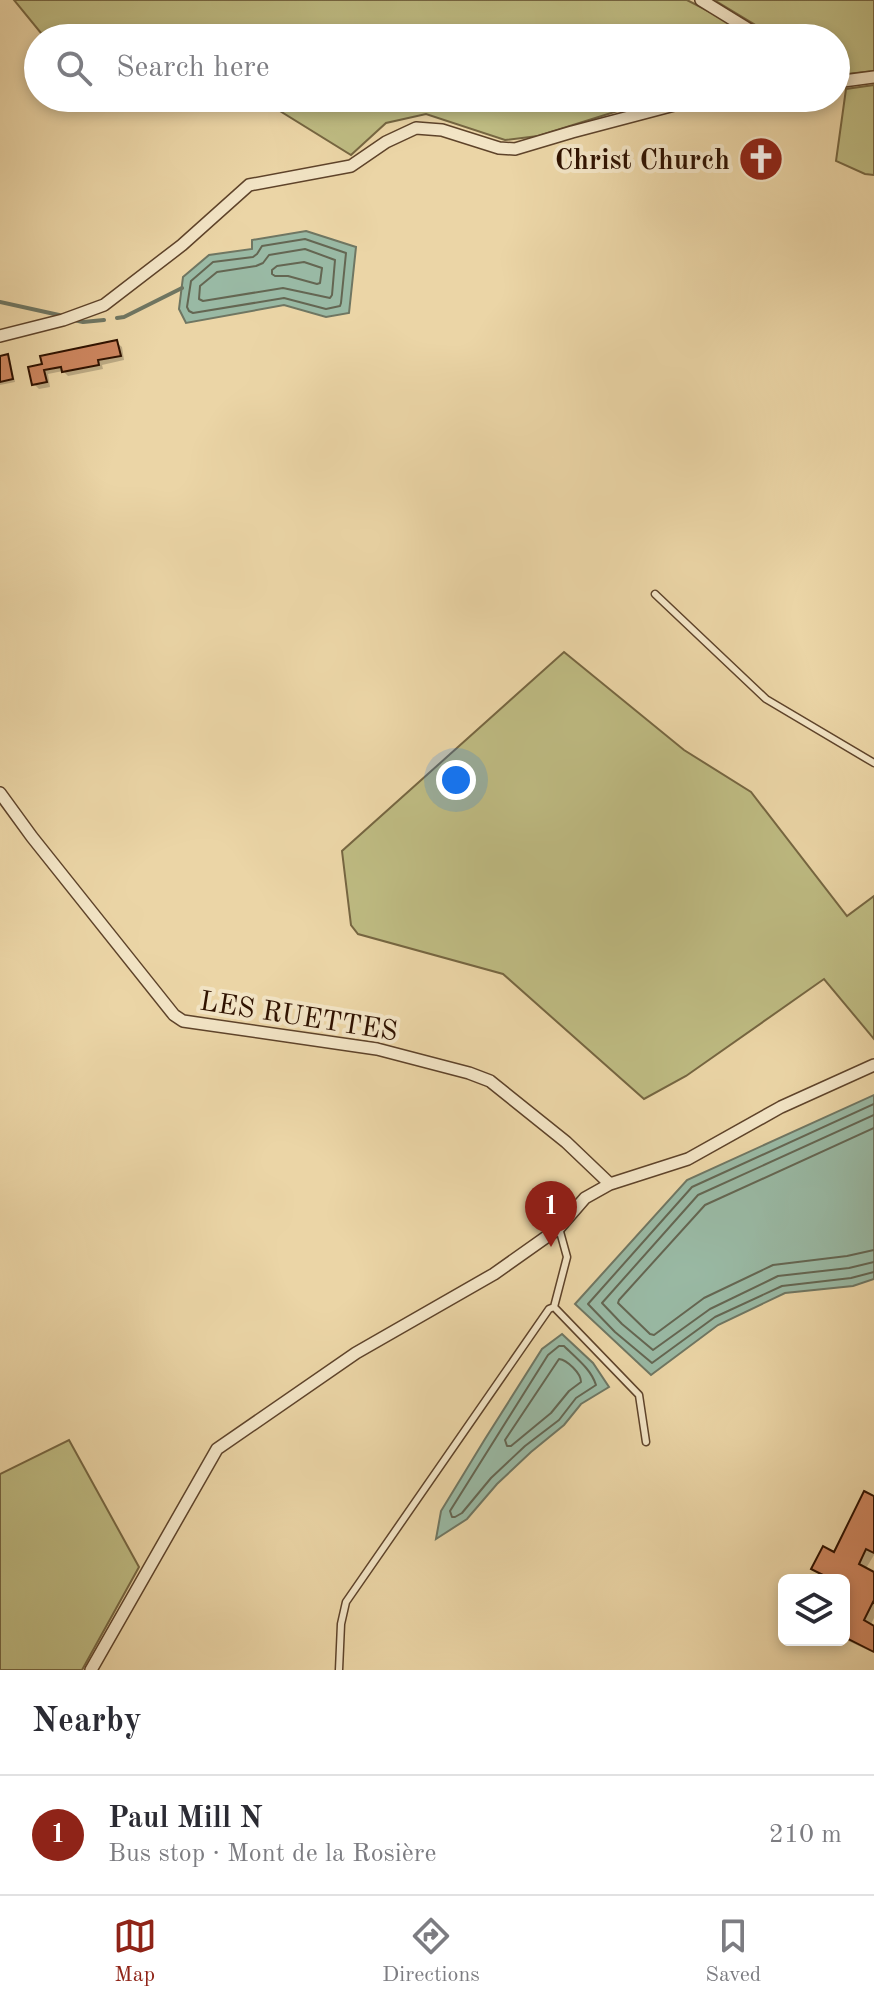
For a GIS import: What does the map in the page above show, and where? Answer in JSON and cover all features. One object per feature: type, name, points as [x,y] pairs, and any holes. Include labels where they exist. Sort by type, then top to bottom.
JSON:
[{"type":"street","points":[[701,0],[740,24]]},
{"type":"street","points":[[850,80],[874,77]]},
{"type":"street","points":[[0,336],[63,320],[104,305],[182,245],[249,185],[351,166],[386,142],[416,128],[442,130],[499,148],[515,149],[648,112]]},
{"type":"street","name":"LES RUETTES","points":[[0,793],[112,938],[174,1015],[183,1021],[377,1049],[490,1081],[566,1142],[610,1184]]},
{"type":"street","points":[[91,1670],[217,1449],[356,1353],[494,1274],[559,1228],[585,1198],[610,1184],[688,1159],[781,1107],[874,1065]]},
{"type":"lane","points":[[655,594],[766,699],[874,763]]},
{"type":"lane","points":[[554,1307],[567,1257],[559,1228]]},
{"type":"lane","points":[[554,1307],[639,1395],[646,1442]]},
{"type":"lane","points":[[339,1670],[341,1624],[346,1602],[549,1309],[554,1307]]},
{"type":"shaded area","points":[[14,0],[687,0],[731,24],[34,24]]},
{"type":"shaded area","points":[[714,0],[874,0],[874,71],[850,74],[850,24],[754,24]]},
{"type":"shaded area","points":[[874,85],[874,175],[836,161],[843,112],[850,112],[850,88]]},
{"type":"shaded area","points":[[282,112],[614,112],[538,136],[505,140],[426,114],[386,123],[351,155]]},
{"type":"shaded area","points":[[564,652],[684,750],[751,792],[847,916],[874,896],[874,1039],[824,979],[686,1076],[644,1099],[503,974],[358,934],[351,925],[342,851]]},
{"type":"shaded area","points":[[69,1440],[139,1567],[82,1670],[0,1670],[0,1474]]},
{"type":"water","points":[[306,231],[356,247],[349,313],[326,317],[284,305],[186,323],[179,309],[183,277],[209,255],[252,249],[252,240]]},
{"type":"water","points":[[874,1095],[874,1279],[853,1286],[785,1293],[718,1325],[651,1375],[575,1304],[687,1180]]},
{"type":"water","points":[[562,1334],[593,1363],[609,1387],[581,1404],[564,1425],[497,1484],[467,1519],[436,1539],[441,1511],[485,1439],[542,1349]]},
{"type":"building","points":[[117,340],[121,356],[98,360],[99,365],[62,372],[61,367],[44,370],[47,382],[32,385],[28,367],[42,364],[40,356]]},
{"type":"building","points":[[8,354],[13,379],[0,382],[0,356]]},
{"type":"building","points":[[864,1491],[874,1496],[874,1553],[866,1549],[859,1564],[874,1572],[874,1603],[864,1620],[874,1626],[874,1652],[850,1640],[850,1574],[821,1574],[811,1569],[823,1546],[834,1552]]},
{"type":"waterway","points":[[117,318],[182,288]]},
{"type":"waterway","points":[[0,302],[59,315]]},
{"type":"waterway","points":[[74,320],[104,320]]},
{"type":"place","name":"Christ Church","points":[[761,159]]},
{"type":"place","name":"Paul Mill N","points":[[551,1247]]}]
